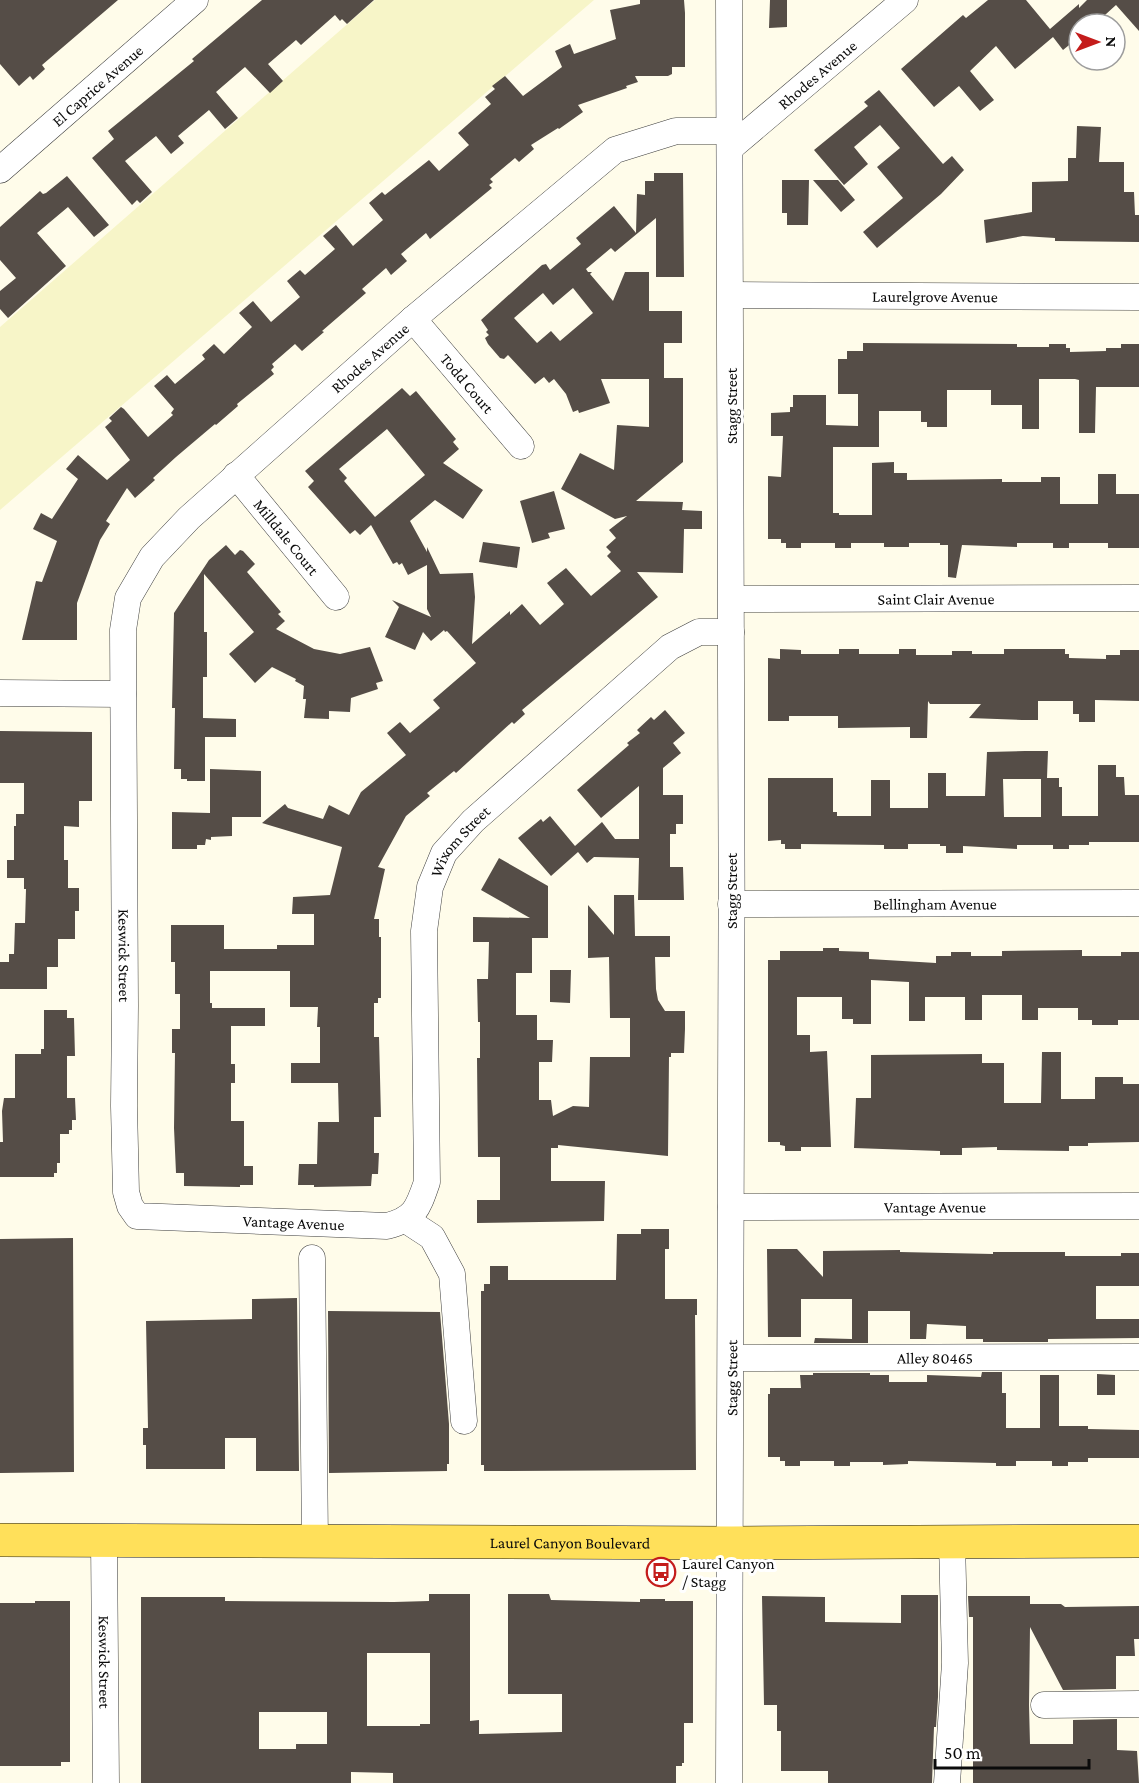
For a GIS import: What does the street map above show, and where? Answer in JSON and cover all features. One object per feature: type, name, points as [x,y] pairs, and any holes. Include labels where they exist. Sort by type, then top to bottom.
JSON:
[{"type":"main road","name":"Laurel Canyon Boulevard","points":[[0,1540],[731,1543],[1139,1541]]},
{"type":"street","name":"El Caprice Avenue","points":[[0,170],[195,0]]},
{"type":"street","name":"Stagg Street","points":[[729,0],[732,599],[729,1783]]},
{"type":"street","name":"Rhodes Avenue","points":[[123,694],[123,630],[128,598],[152,557],[189,518],[236,475],[413,319],[615,150],[676,131],[730,139],[905,0]]},
{"type":"street","name":"Laurelgrove Avenue","points":[[731,295],[1139,297]]},
{"type":"street","name":"Todd Court","points":[[413,319],[521,446]]},
{"type":"street","name":"Milldale Court","points":[[236,475],[336,597]]},
{"type":"street","name":"Saint Clair Avenue","points":[[732,599],[1139,598]]},
{"type":"street","name":"Wixom Street","points":[[406,1220],[420,1204],[427,1182],[424,930],[429,887],[444,852],[473,821],[670,647],[699,632],[731,632]]},
{"type":"street","points":[[0,693],[123,694]]},
{"type":"street","name":"Keswick Street","points":[[123,694],[125,1181],[130,1206],[137,1216]]},
{"type":"street","name":"Bellingham Avenue","points":[[731,904],[1139,903]]},
{"type":"street","name":"Vantage Avenue","points":[[731,1207],[1139,1206]]},
{"type":"street","name":"Vantage Avenue","points":[[137,1216],[387,1226],[406,1220]]},
{"type":"street","points":[[406,1220],[432,1237],[452,1274],[464,1421]]},
{"type":"street","points":[[312,1258],[315,1541]]},
{"type":"street","name":"Alley 80465","points":[[731,1358],[1139,1357]]},
{"type":"street","name":"Keswick Street","points":[[104,1540],[106,1783]]},
{"type":"street","points":[[947,1783],[955,1663],[952,1542]]},
{"type":"street","points":[[1044,1705],[1139,1704]]},
{"type":"shaded area","points":[[375,0],[594,0],[0,510],[0,327]]},
{"type":"building","points":[[0,0],[118,0],[42,65],[45,69],[33,80],[30,76],[19,86],[0,64]]},
{"type":"building","points":[[262,0],[374,0],[347,24],[335,15],[301,45],[296,40],[268,64],[283,81],[270,93],[245,67],[216,92],[238,118],[225,129],[209,110],[178,136],[184,143],[171,154],[156,136],[125,161],[152,192],[140,203],[137,200],[132,205],[92,158],[114,139],[108,131],[194,61],[192,59]]},
{"type":"building","points":[[640,0],[684,0],[685,67],[672,67],[672,74],[668,76],[635,76],[638,82],[626,86],[627,88],[578,105],[583,112],[531,145],[534,149],[519,162],[515,158],[490,179],[493,182],[489,185],[492,188],[430,239],[426,233],[401,254],[407,261],[391,275],[386,268],[362,289],[366,293],[302,351],[295,344],[272,364],[274,367],[271,370],[274,374],[176,457],[135,498],[127,488],[106,521],[110,524],[100,540],[77,603],[77,640],[22,640],[36,581],[42,582],[57,541],[33,529],[41,513],[52,519],[78,479],[66,469],[78,455],[107,480],[130,460],[105,427],[112,421],[109,418],[121,407],[148,437],[173,415],[171,413],[174,409],[154,386],[167,375],[175,384],[205,359],[202,355],[214,344],[224,354],[252,327],[239,313],[253,301],[271,322],[300,297],[287,281],[300,270],[305,275],[335,249],[323,236],[336,225],[353,246],[383,220],[369,203],[382,192],[385,195],[429,160],[439,171],[469,145],[458,133],[491,104],[485,97],[495,89],[492,86],[505,76],[523,96],[562,67],[555,51],[570,44],[574,54],[616,39],[610,10],[640,4]]},
{"type":"building","points":[[770,0],[787,0],[787,27],[769,28]]},
{"type":"building","points":[[988,0],[1026,0],[1050,29],[1067,14],[1067,47],[1063,50],[1053,37],[1015,69],[996,46],[970,71],[994,100],[980,111],[959,86],[934,107],[901,69],[963,15],[966,18]]},
{"type":"building","points":[[1087,0],[1139,0],[1139,31],[1127,17],[1127,12],[1122,12],[1116,5],[1108,12],[1070,12],[1079,4],[1079,8]]},
{"type":"building","points":[[879,90],[943,164],[952,156],[964,170],[941,194],[877,248],[863,232],[903,198],[877,167],[900,148],[880,125],[854,147],[868,164],[844,185],[814,150],[868,106],[864,102]]},
{"type":"building","points":[[1077,126],[1101,127],[1099,162],[1124,162],[1124,192],[1134,192],[1135,215],[1139,215],[1139,242],[1055,241],[1055,238],[1023,236],[986,243],[984,220],[1032,212],[1032,182],[1068,181],[1068,158],[1076,158]]},
{"type":"building","points":[[654,173],[683,173],[684,277],[656,277],[656,218],[615,252],[611,248],[586,269],[592,272],[590,274],[613,301],[625,272],[649,272],[649,311],[682,311],[682,343],[664,343],[664,378],[683,378],[683,462],[636,501],[683,502],[682,510],[702,511],[702,529],[684,529],[683,573],[637,572],[658,597],[522,710],[525,714],[514,724],[512,722],[456,773],[454,771],[427,793],[430,796],[406,816],[378,867],[385,869],[374,919],[379,919],[379,937],[381,937],[381,998],[378,998],[378,1003],[374,1003],[374,1037],[379,1037],[381,1117],[374,1117],[374,1153],[379,1153],[378,1174],[372,1174],[371,1186],[298,1185],[299,1164],[317,1164],[318,1122],[339,1122],[338,1083],[291,1083],[291,1063],[320,1063],[318,1007],[290,1007],[290,971],[210,971],[212,1008],[265,1008],[265,1026],[231,1026],[231,1064],[235,1064],[235,1083],[231,1083],[231,1121],[244,1121],[244,1166],[253,1166],[253,1185],[240,1185],[240,1187],[184,1186],[184,1173],[176,1173],[175,1053],[172,1053],[172,1029],[180,1029],[180,994],[175,994],[175,962],[171,962],[171,925],[224,925],[224,949],[277,949],[277,945],[314,945],[314,914],[292,914],[293,897],[330,895],[342,847],[262,823],[285,804],[288,808],[323,819],[329,805],[349,815],[361,792],[406,755],[387,733],[400,722],[410,733],[440,708],[433,700],[476,663],[444,630],[431,641],[423,632],[415,650],[385,637],[399,607],[392,600],[431,617],[427,609],[427,565],[408,575],[402,563],[393,564],[371,525],[360,535],[355,530],[350,534],[308,487],[314,481],[305,471],[402,388],[410,396],[416,391],[456,439],[453,442],[459,449],[443,463],[483,490],[463,519],[435,500],[410,521],[427,552],[427,547],[440,574],[473,573],[475,597],[472,644],[510,611],[510,615],[522,604],[540,625],[564,604],[547,583],[566,568],[591,596],[621,571],[607,556],[611,552],[606,547],[616,538],[609,530],[627,516],[615,519],[561,489],[580,453],[614,470],[617,425],[649,427],[649,379],[601,379],[610,403],[579,413],[578,410],[573,412],[566,394],[554,379],[549,383],[544,377],[535,384],[508,355],[504,359],[500,358],[485,338],[489,335],[486,332],[488,330],[481,320],[542,265],[546,264],[550,270],[581,244],[576,238],[614,206],[636,233],[637,194],[645,195],[645,181],[654,181]],"holes":[[[573,288],[593,313],[560,341],[551,331],[537,343],[514,318],[543,293],[553,305]],[[387,429],[425,475],[375,517],[344,481],[347,478],[339,469]]]},
{"type":"building","points":[[67,176],[109,225],[94,237],[68,207],[37,233],[66,266],[8,318],[0,309],[0,291],[16,278],[0,260],[0,227],[40,191],[43,194],[46,193]]},
{"type":"building","points":[[782,180],[809,180],[808,225],[787,225],[787,213],[782,213]]},
{"type":"building","points":[[813,180],[838,180],[855,200],[841,212]]},
{"type":"building","points":[[863,343],[1017,344],[1017,347],[1049,347],[1049,344],[1066,344],[1070,352],[1106,351],[1106,348],[1121,348],[1121,344],[1139,344],[1139,387],[1096,387],[1095,433],[1079,433],[1079,380],[1075,379],[1039,379],[1039,429],[1022,429],[1022,405],[991,405],[991,390],[947,390],[947,427],[927,427],[927,422],[921,422],[921,411],[879,411],[879,447],[833,447],[833,513],[872,515],[872,463],[894,462],[894,473],[907,473],[907,480],[1002,479],[1002,482],[1041,482],[1041,477],[1060,477],[1060,504],[1098,504],[1098,474],[1116,474],[1116,494],[1139,494],[1139,548],[1108,548],[1108,543],[1069,543],[1069,548],[1053,548],[1053,543],[1017,543],[1017,547],[962,545],[956,578],[948,577],[948,545],[940,545],[940,543],[909,543],[909,547],[884,547],[884,543],[851,543],[851,548],[835,548],[835,543],[801,543],[801,548],[786,548],[786,543],[781,543],[781,539],[768,539],[768,476],[781,477],[783,436],[771,436],[771,413],[790,412],[790,407],[793,407],[793,395],[826,395],[826,425],[858,426],[858,394],[838,394],[838,359],[847,359],[847,351],[863,351]]},
{"type":"building","points":[[554,491],[565,529],[548,533],[550,538],[532,543],[520,501]]},
{"type":"building","points":[[483,542],[520,547],[517,568],[479,562]]},
{"type":"building","points":[[226,545],[235,555],[240,550],[243,551],[255,564],[247,572],[281,612],[278,614],[285,621],[276,629],[314,649],[340,654],[370,647],[383,681],[376,683],[378,689],[351,698],[350,712],[329,711],[329,719],[304,718],[306,699],[303,699],[304,686],[295,681],[296,679],[272,667],[255,683],[229,654],[254,632],[204,574],[207,677],[203,677],[203,718],[236,719],[236,737],[205,737],[205,781],[187,781],[187,779],[181,779],[181,769],[174,769],[175,708],[172,708],[174,613],[209,560]]},
{"type":"building","points":[[780,649],[801,650],[801,654],[839,654],[839,649],[859,649],[859,654],[899,654],[899,649],[916,649],[916,655],[952,655],[952,651],[972,651],[972,654],[1004,654],[1004,649],[1065,649],[1065,654],[1069,654],[1069,658],[1106,659],[1106,655],[1120,655],[1120,650],[1139,650],[1139,701],[1095,700],[1095,722],[1079,722],[1079,714],[1073,714],[1073,701],[1038,701],[1038,720],[1022,720],[969,718],[981,704],[930,704],[928,701],[927,738],[910,738],[910,727],[838,728],[838,716],[789,716],[789,721],[768,721],[768,658],[780,659]]},
{"type":"building","points":[[665,710],[685,733],[673,743],[681,753],[663,768],[663,795],[683,795],[683,824],[676,824],[676,834],[670,834],[670,867],[683,867],[684,900],[638,900],[639,858],[594,857],[587,863],[578,852],[551,876],[518,838],[541,819],[543,822],[550,816],[575,846],[602,822],[615,839],[639,839],[639,786],[601,818],[577,790],[629,745],[627,743],[640,733],[637,730],[651,717],[654,720]]},
{"type":"building","points":[[0,731],[92,732],[92,801],[79,801],[79,827],[64,826],[64,860],[68,860],[68,888],[79,888],[79,911],[75,911],[75,939],[58,939],[58,967],[47,967],[47,989],[0,989],[0,962],[9,962],[9,954],[14,954],[15,923],[25,923],[26,889],[24,889],[24,878],[7,878],[7,860],[14,860],[16,814],[24,814],[24,783],[0,783]]},
{"type":"building","points":[[1048,751],[1047,778],[1059,778],[1059,787],[1062,787],[1062,816],[1098,816],[1098,765],[1116,765],[1116,777],[1124,777],[1125,795],[1139,795],[1139,842],[1089,842],[1089,845],[1069,845],[1069,849],[1053,849],[1053,845],[1017,845],[1017,849],[963,846],[963,853],[946,853],[946,846],[940,846],[940,844],[908,844],[908,849],[884,849],[884,845],[801,844],[801,849],[785,849],[785,844],[781,844],[781,840],[768,841],[768,778],[833,778],[833,812],[837,812],[837,816],[871,816],[871,780],[890,780],[890,808],[928,808],[928,773],[946,773],[946,796],[985,796],[987,752]],"holes":[[[1003,779],[1041,779],[1041,817],[1004,817]]]},
{"type":"building","points":[[210,769],[261,771],[261,817],[232,817],[232,836],[211,837],[211,840],[206,839],[205,845],[197,845],[197,849],[172,849],[172,812],[210,813]]},
{"type":"building","points":[[499,858],[548,886],[548,938],[532,938],[532,973],[516,973],[516,1015],[537,1015],[537,1040],[553,1040],[552,1062],[539,1062],[539,1100],[551,1100],[553,1116],[573,1106],[589,1107],[590,1057],[630,1057],[630,1018],[610,1018],[609,957],[588,958],[588,905],[614,935],[614,895],[634,895],[635,936],[670,936],[670,957],[655,957],[656,989],[658,1000],[665,1011],[685,1011],[685,1029],[684,1053],[671,1053],[669,1057],[668,1156],[558,1145],[558,1148],[551,1148],[551,1181],[605,1181],[604,1221],[477,1223],[477,1200],[500,1200],[500,1157],[478,1157],[477,1058],[480,1058],[480,1022],[478,1022],[477,979],[488,979],[489,942],[473,942],[473,917],[530,918],[481,890]]},
{"type":"building","points":[[823,948],[869,952],[869,959],[936,963],[936,956],[951,956],[951,952],[971,952],[971,956],[1002,956],[1002,951],[1082,950],[1082,956],[1121,956],[1121,952],[1139,952],[1139,1020],[1118,1020],[1118,1025],[1092,1025],[1092,1020],[1078,1020],[1078,1008],[1038,1008],[1038,1020],[1022,1020],[1022,995],[982,995],[982,1020],[965,1020],[965,997],[925,997],[925,1021],[909,1021],[909,982],[871,980],[871,1024],[853,1024],[853,1019],[842,1019],[842,997],[797,997],[797,1035],[810,1035],[810,1052],[827,1051],[831,1147],[801,1147],[801,1151],[785,1151],[785,1146],[780,1145],[780,1142],[768,1142],[768,960],[780,960],[780,951],[823,951]]},
{"type":"building","points":[[550,970],[571,970],[570,1003],[550,1002]]},
{"type":"building","points":[[44,1010],[67,1010],[67,1018],[74,1018],[75,1056],[67,1056],[67,1098],[75,1098],[76,1120],[72,1120],[72,1130],[69,1130],[69,1134],[60,1134],[60,1163],[57,1163],[57,1173],[54,1173],[54,1177],[0,1177],[0,1142],[3,1142],[2,1111],[4,1098],[15,1098],[15,1054],[41,1054],[41,1049],[44,1049]]},
{"type":"building","points":[[1042,1052],[1061,1052],[1061,1099],[1095,1099],[1095,1077],[1123,1077],[1123,1084],[1139,1084],[1139,1142],[1088,1143],[1088,1146],[1069,1146],[1069,1151],[997,1150],[997,1147],[962,1148],[962,1155],[940,1155],[940,1151],[854,1148],[856,1098],[871,1098],[871,1055],[982,1054],[982,1063],[1004,1063],[1004,1103],[1041,1103]]},
{"type":"building","points":[[641,1229],[669,1229],[669,1249],[665,1249],[665,1299],[697,1299],[697,1315],[695,1315],[696,1470],[484,1471],[484,1465],[481,1465],[481,1291],[484,1291],[484,1284],[490,1284],[490,1266],[508,1266],[508,1280],[616,1280],[617,1234],[641,1234]]},
{"type":"building","points":[[73,1238],[74,1472],[0,1473],[0,1239]]},
{"type":"building","points":[[767,1249],[797,1249],[823,1277],[823,1251],[900,1250],[900,1252],[993,1254],[993,1252],[1065,1252],[1065,1256],[1121,1256],[1121,1253],[1139,1253],[1139,1286],[1096,1286],[1096,1319],[1139,1319],[1139,1338],[983,1342],[983,1339],[966,1339],[966,1326],[927,1324],[926,1339],[910,1339],[910,1311],[868,1311],[868,1343],[814,1343],[815,1338],[852,1339],[852,1299],[801,1299],[801,1337],[768,1337]]},
{"type":"building","points":[[297,1298],[299,1471],[256,1471],[256,1438],[225,1438],[225,1469],[146,1469],[143,1428],[148,1428],[146,1321],[252,1319],[252,1299]]},
{"type":"building","points":[[328,1311],[440,1312],[449,1424],[447,1471],[329,1473]]},
{"type":"building","points":[[982,1372],[1002,1372],[1002,1393],[1006,1393],[1006,1428],[1040,1428],[1040,1375],[1059,1375],[1059,1426],[1139,1430],[1139,1458],[1088,1458],[1088,1462],[1068,1462],[1068,1466],[1052,1466],[1052,1461],[1016,1461],[1016,1466],[996,1466],[996,1463],[908,1461],[908,1464],[883,1465],[883,1462],[850,1462],[850,1466],[834,1466],[834,1461],[800,1461],[800,1466],[785,1466],[785,1461],[780,1461],[780,1457],[768,1457],[768,1394],[770,1394],[770,1388],[801,1388],[800,1375],[870,1373],[870,1375],[889,1375],[889,1382],[927,1382],[927,1375],[981,1377]]},
{"type":"building","points":[[1097,1374],[1115,1375],[1115,1395],[1097,1395]]},
{"type":"building","points":[[429,1594],[470,1594],[470,1721],[479,1720],[479,1734],[562,1732],[562,1694],[508,1694],[508,1594],[549,1594],[551,1600],[640,1602],[640,1599],[665,1599],[665,1601],[693,1601],[693,1723],[684,1723],[684,1763],[682,1766],[676,1766],[676,1783],[393,1783],[393,1773],[351,1772],[351,1783],[141,1783],[141,1597],[225,1597],[225,1601],[429,1601]],"holes":[[[367,1653],[430,1653],[430,1724],[367,1726]],[[259,1712],[327,1712],[327,1744],[296,1744],[296,1749],[259,1749]]]},
{"type":"building","points":[[901,1595],[938,1595],[938,1697],[936,1727],[934,1727],[932,1783],[828,1783],[828,1771],[781,1771],[781,1731],[777,1731],[777,1705],[764,1705],[762,1596],[825,1597],[825,1622],[901,1623]]},
{"type":"building","points":[[968,1596],[1030,1596],[1030,1604],[1061,1604],[1065,1607],[1139,1606],[1139,1639],[1134,1639],[1135,1656],[1116,1656],[1116,1689],[1063,1690],[1030,1627],[1029,1705],[1030,1744],[1073,1744],[1073,1720],[1117,1719],[1117,1750],[1137,1751],[1139,1783],[973,1783],[973,1617],[969,1617]]},
{"type":"building","points":[[35,1601],[70,1601],[70,1762],[61,1762],[61,1766],[0,1766],[0,1603],[35,1603]]},
{"type":"place","name":"Laurel Canyon / Stagg","points":[[661,1572]]}]
